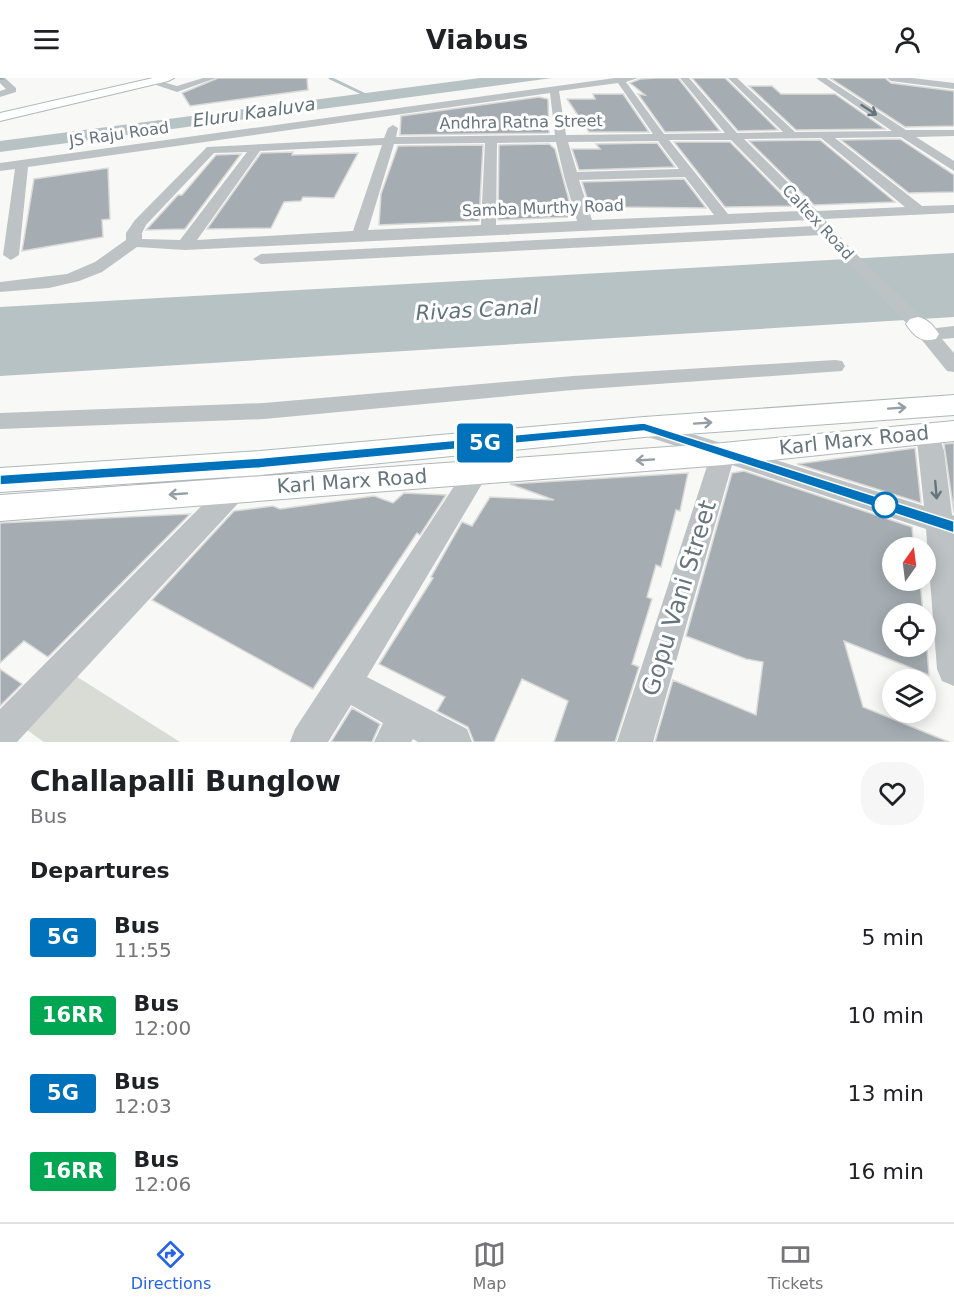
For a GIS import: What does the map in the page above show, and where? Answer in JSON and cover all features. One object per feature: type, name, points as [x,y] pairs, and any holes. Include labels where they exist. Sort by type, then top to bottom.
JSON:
[{"type":"main road","points":[[0,115],[168,78]]},
{"type":"main road","name":"Karl Marx Road","points":[[6,483],[260,463],[644,427],[954,405]]},
{"type":"main road","name":"Karl Marx Road","points":[[0,508],[723,454],[941,432]]},
{"type":"street","points":[[0,78],[4,87],[13,91],[0,94]]},
{"type":"street","points":[[152,80],[179,89],[213,78]]},
{"type":"street","name":"JS Raju Road","points":[[0,159],[214,139],[598,78]]},
{"type":"street","name":"JS Raju Road","points":[[0,167],[214,139],[634,78]]},
{"type":"street","name":"Caltex Road","points":[[684,78],[734,136],[813,215],[845,252],[922,329],[954,366]]},
{"type":"street","points":[[732,78],[792,135]]},
{"type":"street","points":[[820,78],[954,167]]},
{"type":"street","points":[[891,78],[954,85]]},
{"type":"street","points":[[620,80],[723,219]]},
{"type":"street","points":[[554,89],[561,138],[585,225]]},
{"type":"street","points":[[472,101],[479,111]]},
{"type":"street","points":[[359,235],[399,111]]},
{"type":"street","name":"Andhra Ratna Street","points":[[214,139],[256,148],[483,136],[561,138],[954,133]]},
{"type":"street","points":[[824,135],[918,210]]},
{"type":"street","points":[[483,136],[488,229]]},
{"type":"street","points":[[0,287],[48,283],[75,277],[96,268],[134,242],[134,233],[140,223],[214,139]]},
{"type":"street","points":[[185,245],[256,148]]},
{"type":"street","points":[[12,255],[22,164]]},
{"type":"street","points":[[570,176],[687,173]]},
{"type":"street","name":"Samba Murthy Road","points":[[134,242],[152,245],[185,245],[359,235],[954,209]]},
{"type":"street","points":[[261,259],[826,230]]},
{"type":"street","points":[[922,329],[954,332]]},
{"type":"street","points":[[0,421],[264,411],[573,383],[835,366]]},
{"type":"street","points":[[644,427],[946,524]]},
{"type":"street","points":[[941,432],[932,452],[946,524],[954,669]]},
{"type":"street","points":[[308,742],[495,442]]},
{"type":"street","name":"Gopu Vani Street","points":[[635,742],[723,454]]},
{"type":"street","points":[[0,734],[260,463]]},
{"type":"street","points":[[345,683],[399,729],[454,742]]},
{"type":"shaded area","points":[[71,673],[180,742],[44,742],[20,725]]},
{"type":"water","name":"Eluru Kaaluva","points":[[480,78],[552,78],[0,152],[0,141]]},
{"type":"water","name":"Rivas Canal","points":[[954,253],[954,317],[0,376],[0,307]]},
{"type":"building","points":[[218,78],[307,78],[308,90],[190,106],[182,93]]},
{"type":"building","points":[[678,78],[720,131],[665,132],[638,94],[645,95],[630,83],[640,79]]},
{"type":"building","points":[[692,78],[725,78],[778,130],[738,131]]},
{"type":"building","points":[[830,78],[885,78],[891,83],[954,91],[954,126],[905,127]]},
{"type":"building","points":[[749,86],[772,86],[781,94],[835,94],[885,129],[796,130]]},
{"type":"building","points":[[593,94],[623,94],[649,132],[589,132],[567,99],[595,99]]},
{"type":"building","points":[[539,97],[548,99],[549,133],[400,135],[401,116]]},
{"type":"building","points":[[900,139],[954,175],[954,192],[909,193],[841,140]]},
{"type":"building","points":[[820,140],[895,202],[814,205],[749,141]]},
{"type":"building","points":[[674,142],[730,142],[793,206],[725,207]]},
{"type":"building","points":[[657,143],[675,167],[579,170],[572,149],[600,149],[596,144]]},
{"type":"building","points":[[549,144],[555,149],[570,204],[565,204],[569,217],[498,220],[499,145]]},
{"type":"building","points":[[483,145],[479,221],[379,225],[381,194],[398,146]]},
{"type":"building","points":[[293,152],[292,155],[358,153],[334,198],[303,197],[301,201],[284,202],[271,228],[207,229],[261,153]]},
{"type":"building","points":[[241,154],[185,229],[146,230],[178,195],[182,195],[216,155]]},
{"type":"building","points":[[108,168],[110,219],[102,220],[103,237],[22,251],[34,179]]},
{"type":"building","points":[[684,179],[706,208],[624,207],[623,204],[589,204],[582,182]]},
{"type":"building","points":[[954,443],[954,513],[944,444]]},
{"type":"building","points":[[915,448],[921,503],[797,464]]},
{"type":"building","points":[[744,471],[912,527],[913,537],[882,537],[882,591],[921,591],[922,603],[882,603],[882,656],[844,641],[863,707],[882,715],[882,723],[902,723],[949,742],[655,742],[673,680],[756,715],[763,662],[746,659],[686,636],[732,473]]},
{"type":"building","points":[[688,473],[680,511],[676,510],[661,567],[656,565],[647,597],[652,599],[632,664],[639,667],[615,742],[554,742],[568,701],[522,679],[494,742],[474,742],[468,727],[437,711],[445,697],[379,664],[433,578],[431,577],[462,522],[472,526],[490,497],[554,500],[510,484]]},
{"type":"building","points":[[404,493],[446,495],[420,535],[417,533],[313,689],[152,600],[234,511],[273,506],[280,509],[374,496],[393,503]]},
{"type":"building","points":[[190,514],[48,657],[24,641],[0,663],[0,523]]},
{"type":"building","points":[[884,657],[928,657],[929,669],[914,669]]},
{"type":"building","points":[[0,669],[22,684],[0,706]]},
{"type":"building","points":[[352,708],[380,724],[372,742],[331,742]]},
{"type":"waterway","points":[[330,78],[370,97]]},
{"type":"railway","points":[[0,79],[6,78]]},
{"type":"bus line","name":"5G","points":[[0,480],[260,463],[644,427],[954,527]]}]
